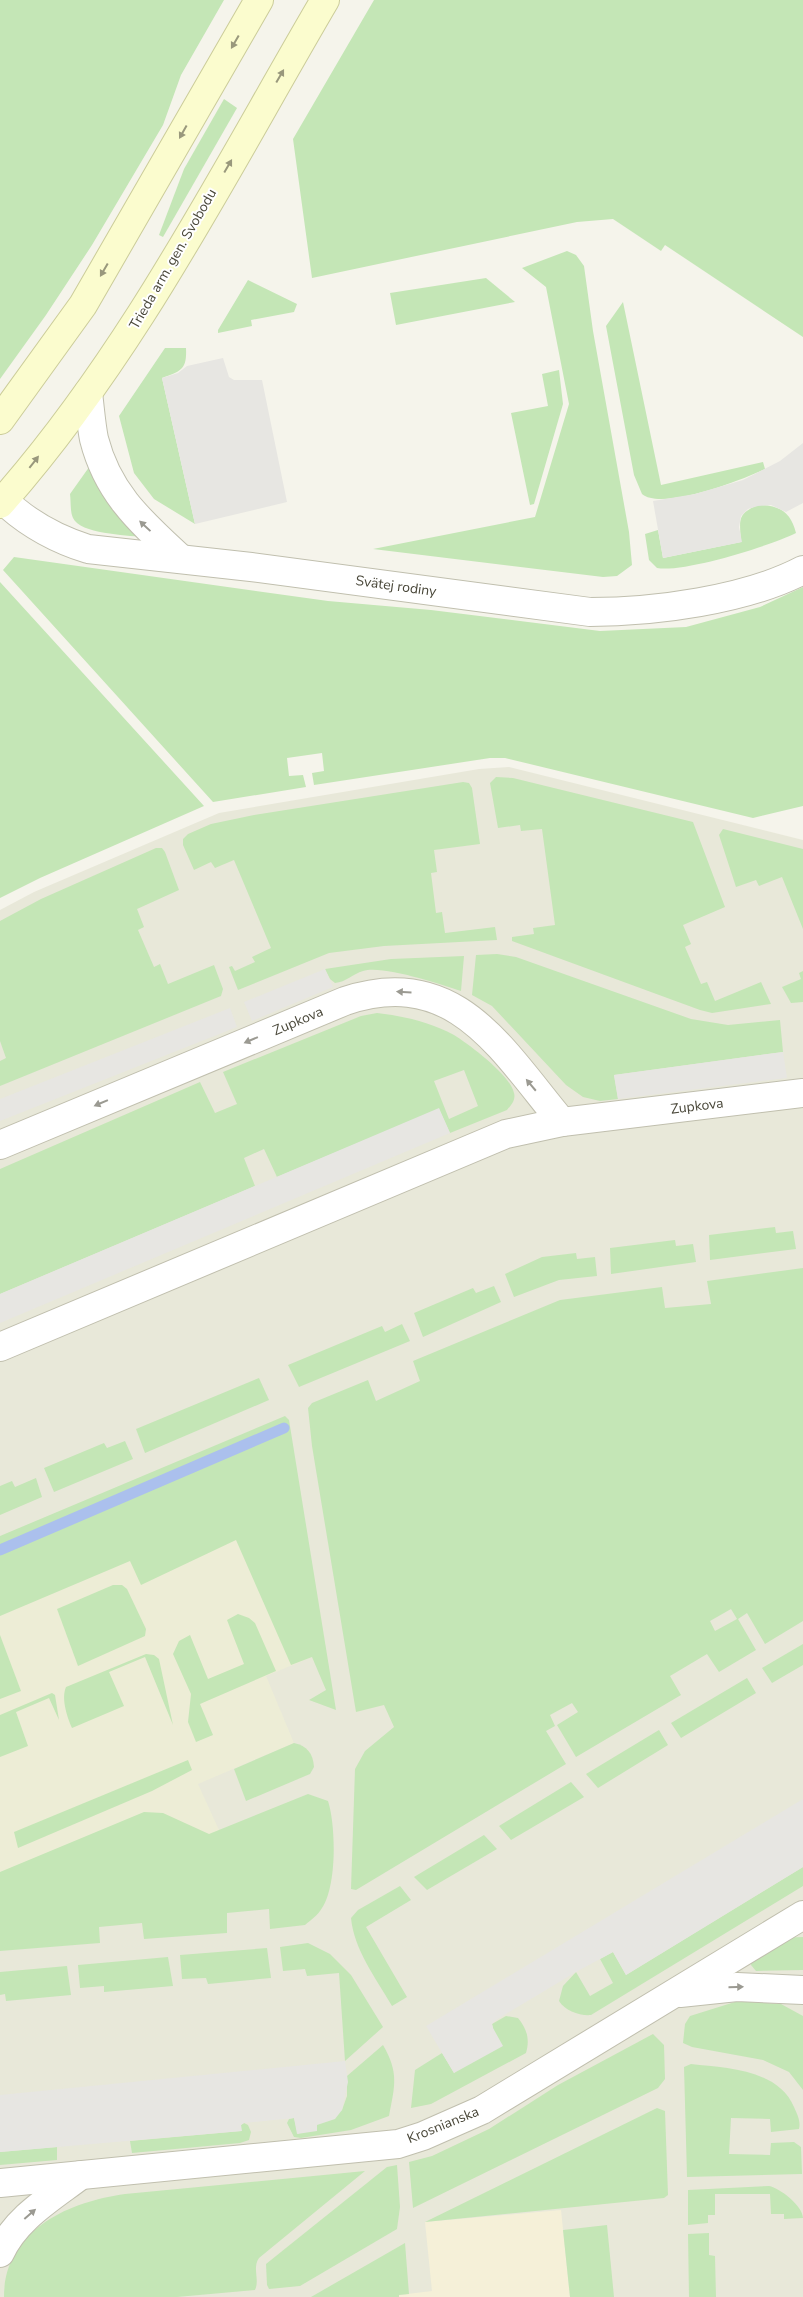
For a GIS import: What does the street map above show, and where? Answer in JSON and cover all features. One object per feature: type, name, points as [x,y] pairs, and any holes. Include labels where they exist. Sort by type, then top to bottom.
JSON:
[{"type":"street","points":[[0,420],[84,305],[259,0]]},
{"type":"street","name":"Trieda arm. gen. Svobodu","points":[[1,501],[88,393],[129,335],[325,0]]},
{"type":"street","points":[[88,393],[94,438],[108,478],[117,494],[130,511],[181,558]]},
{"type":"street","name":"Svätej rodiny","points":[[1,501],[67,542],[113,553],[181,558],[590,612],[622,612],[702,601],[753,589],[803,570]]},
{"type":"street","name":"Zupkova","points":[[0,1145],[345,1001],[367,994],[389,991],[414,992],[435,998],[459,1010],[483,1028],[562,1122]]},
{"type":"street","name":"Zupkova","points":[[0,1347],[483,1142],[506,1134],[562,1122],[803,1093]]},
{"type":"street","name":"Krosnianska","points":[[0,2183],[398,2144],[423,2136],[482,2110],[670,1994],[802,1916]]},
{"type":"street","points":[[670,1994],[736,1987],[802,1991]]},
{"type":"street","points":[[0,2252],[14,2230],[29,2214],[82,2175]]},
{"type":"shaded area","points":[[223,358],[229,377],[234,380],[262,380],[287,502],[195,524],[162,378],[178,373],[187,366]]},
{"type":"shaded area","points":[[803,443],[803,503],[786,512],[771,505],[748,509],[741,516],[739,527],[742,542],[663,558],[653,501],[695,494],[743,480],[780,461]]},
{"type":"shaded area","points":[[509,767],[803,840],[803,2297],[0,2297],[0,910],[34,892],[219,813],[479,769]]},
{"type":"shaded area","points":[[325,969],[333,987],[252,1021],[244,1002]]},
{"type":"shaded area","points":[[230,1008],[237,1027],[0,1121],[0,1099]]},
{"type":"shaded area","points":[[783,1052],[787,1078],[618,1099],[614,1075]]},
{"type":"shaded area","points":[[439,1108],[450,1133],[0,1323],[0,1294]]},
{"type":"shaded area","points":[[235,1468],[312,1657],[266,1676],[294,1743],[198,1784],[224,1841],[0,1908],[0,1569]]},
{"type":"shaded area","points":[[803,1799],[803,1867],[626,1975],[613,1952],[576,1972],[496,2020],[492,2024],[493,2028],[503,2046],[454,2073],[426,2026]]},
{"type":"shaded area","points":[[345,2061],[348,2082],[342,2110],[335,2119],[317,2125],[317,2131],[297,2134],[294,2118],[244,2123],[241,2125],[242,2131],[0,2152],[0,2095]]},
{"type":"shaded area","points":[[561,2210],[570,2297],[399,2297],[399,2295],[432,2291],[425,2222]]},
{"type":"green space","points":[[0,0],[224,0],[181,75],[163,125],[92,245],[46,315],[0,379]]},
{"type":"green space","points":[[374,0],[803,0],[803,337],[665,245],[661,251],[613,219],[577,222],[312,278],[293,139]]},
{"type":"green space","points":[[224,99],[237,108],[163,237],[159,235],[184,169]]},
{"type":"green space","points":[[567,251],[576,255],[584,266],[593,331],[629,532],[632,565],[617,576],[603,577],[373,549],[535,517],[569,404],[546,287],[522,268]]},
{"type":"green space","points":[[486,278],[515,302],[396,325],[390,293]]},
{"type":"green space","points":[[248,280],[297,304],[294,312],[251,320],[252,326],[218,333],[218,330]]},
{"type":"green space","points":[[623,302],[661,485],[763,462],[765,469],[721,486],[684,496],[666,499],[652,498],[642,494],[634,475],[606,326]]},
{"type":"green space","points":[[165,348],[186,348],[182,369],[162,378],[195,524],[154,499],[134,473],[119,416]]},
{"type":"green space","points":[[559,370],[563,404],[534,504],[530,505],[511,413],[548,406],[542,374]]},
{"type":"green space","points":[[92,463],[142,537],[94,531],[77,523],[73,518],[70,494]]},
{"type":"green space","points":[[758,505],[772,506],[783,511],[791,520],[796,533],[767,545],[706,563],[657,568],[649,560],[645,534],[658,530],[663,558],[741,542],[741,519],[746,512]]},
{"type":"green space","points":[[14,557],[328,601],[431,610],[600,631],[686,627],[760,607],[803,587],[803,806],[753,818],[505,758],[490,758],[314,785],[312,773],[324,771],[322,753],[287,758],[289,776],[303,775],[306,787],[213,802],[3,570]]},
{"type":"green space","points":[[0,582],[204,806],[40,878],[0,898]]},
{"type":"green space","points":[[496,777],[513,778],[693,822],[725,907],[683,925],[691,944],[685,947],[701,984],[707,982],[715,1001],[761,982],[771,1004],[712,1013],[512,941],[512,937],[534,934],[533,928],[555,925],[542,829],[521,831],[520,825],[498,828],[490,783]]},
{"type":"green space","points":[[463,782],[469,783],[472,788],[480,844],[434,850],[437,872],[431,873],[436,913],[442,912],[445,933],[495,927],[497,940],[384,946],[329,953],[238,990],[229,967],[232,966],[235,971],[255,962],[252,957],[271,948],[234,860],[215,868],[211,862],[194,870],[183,845],[183,839],[188,834],[211,824],[254,815]]},
{"type":"green space","points":[[723,829],[803,849],[803,929],[782,877],[759,886],[756,880],[736,887],[719,835]]},
{"type":"green space","points":[[156,848],[162,848],[165,852],[179,890],[137,909],[144,927],[138,930],[154,967],[160,964],[168,984],[214,965],[223,989],[221,996],[0,1086],[0,1061],[6,1058],[0,1041],[0,921],[41,899]]},
{"type":"green space","points":[[497,954],[516,957],[691,1019],[728,1025],[780,1020],[783,1052],[614,1075],[618,1099],[600,1101],[583,1097],[566,1085],[492,1006],[472,995],[476,955]]},
{"type":"green space","points":[[464,956],[461,991],[411,976],[372,970],[363,971],[335,983],[330,979],[325,969],[391,959]]},
{"type":"green space","points":[[803,971],[803,1002],[791,1003],[782,987],[801,979],[799,973]]},
{"type":"green space","points":[[377,1013],[406,1018],[436,1026],[454,1035],[479,1053],[505,1078],[514,1093],[513,1102],[507,1110],[450,1133],[439,1109],[277,1177],[264,1149],[244,1158],[255,1186],[0,1294],[0,1169],[200,1082],[215,1113],[237,1104],[223,1072],[361,1016]],"holes":[[[464,1070],[478,1106],[449,1119],[434,1081]]]},
{"type":"green space","points":[[775,1227],[776,1233],[793,1231],[796,1249],[710,1260],[709,1235]]},
{"type":"green space","points":[[675,1240],[676,1246],[693,1244],[696,1262],[611,1274],[610,1248]]},
{"type":"green space","points":[[576,1253],[577,1259],[595,1257],[597,1276],[559,1280],[514,1297],[505,1274],[542,1257]]},
{"type":"green space","points":[[803,1268],[803,1621],[765,1644],[747,1613],[738,1619],[756,1650],[719,1672],[707,1654],[670,1676],[681,1695],[576,1757],[557,1725],[578,1712],[572,1703],[550,1715],[555,1726],[546,1731],[566,1764],[356,1890],[351,1889],[355,1769],[365,1751],[394,1727],[384,1705],[356,1712],[312,1446],[308,1408],[312,1403],[368,1380],[376,1401],[420,1381],[413,1361],[560,1300],[662,1287],[665,1308],[711,1304],[707,1281]],"holes":[[[731,1609],[737,1619],[715,1631],[710,1621]]]},
{"type":"green space","points":[[494,1286],[501,1302],[423,1337],[414,1313],[473,1288],[476,1293]]},
{"type":"green space","points":[[402,1324],[410,1341],[299,1387],[288,1365],[382,1326],[385,1332]]},
{"type":"green space","points":[[259,1378],[269,1400],[145,1453],[136,1429]]},
{"type":"green space","points":[[285,1416],[289,1420],[336,1710],[309,1700],[326,1690],[312,1657],[291,1665],[236,1540],[141,1585],[130,1561],[0,1616],[0,1536]]},
{"type":"green space","points":[[125,1441],[133,1459],[54,1492],[44,1468],[104,1443],[107,1448]]},
{"type":"green space","points":[[36,1478],[42,1497],[0,1515],[0,1486],[12,1481],[15,1487]]},
{"type":"green space","points":[[113,1585],[122,1585],[127,1589],[146,1629],[145,1636],[78,1666],[57,1609]]},
{"type":"green space","points":[[238,1614],[249,1618],[255,1623],[276,1671],[200,1704],[213,1735],[196,1742],[188,1722],[191,1694],[173,1654],[179,1641],[190,1635],[208,1679],[244,1664],[227,1620]]},
{"type":"green space","points":[[0,1635],[21,1691],[0,1699]]},
{"type":"green space","points":[[803,1644],[803,1665],[772,1683],[762,1668]]},
{"type":"green space","points":[[146,1654],[154,1655],[159,1659],[173,1725],[145,1657],[109,1672],[124,1706],[72,1728],[64,1702],[66,1687]]},
{"type":"green space","points":[[747,1678],[756,1693],[681,1738],[671,1723]]},
{"type":"green space","points":[[52,1693],[55,1695],[59,1720],[49,1698],[16,1712],[28,1746],[0,1757],[0,1715]]},
{"type":"green space","points":[[659,1730],[668,1745],[598,1788],[586,1774]]},
{"type":"green space","points":[[294,1743],[306,1748],[311,1754],[314,1767],[310,1774],[246,1801],[234,1769]]},
{"type":"green space","points":[[188,1760],[192,1770],[152,1791],[18,1848],[14,1832]]},
{"type":"green space","points":[[571,1782],[584,1797],[511,1840],[499,1826]]},
{"type":"green space","points":[[308,1794],[328,1801],[333,1825],[334,1856],[327,1898],[318,1913],[305,1925],[270,1929],[269,1909],[227,1913],[227,1933],[144,1939],[142,1923],[99,1927],[100,1943],[0,1951],[0,1872],[144,1812],[163,1813],[209,1834]]},
{"type":"green space","points":[[484,1835],[497,1849],[427,1890],[414,1877]]},
{"type":"green space","points":[[803,1867],[803,1886],[591,2015],[573,2012],[565,2008],[559,2001],[563,1986],[576,1972],[590,1996],[613,1983],[600,1959],[613,1952],[626,1975]]},
{"type":"green space","points":[[400,1886],[411,1900],[366,1927],[407,1997],[392,2006],[361,1953],[356,1941],[351,1918],[358,1910]]},
{"type":"green space","points":[[803,1937],[803,1970],[756,1971],[751,1965],[752,1957],[779,1938]]},
{"type":"green space","points":[[308,1943],[330,1954],[351,1975],[383,2027],[345,2061],[339,1973],[307,1976],[305,1969],[283,1971],[280,1947]]},
{"type":"green space","points":[[267,1948],[271,1978],[208,1984],[206,1978],[182,1979],[180,1955]]},
{"type":"green space","points":[[168,1957],[173,1986],[104,1992],[104,1986],[80,1988],[78,1965]]},
{"type":"green space","points":[[67,1966],[71,1995],[6,2001],[5,1994],[0,1995],[0,1972]]},
{"type":"green space","points":[[738,2001],[781,2004],[803,2016],[803,2090],[789,2072],[763,2060],[692,2047],[683,2043],[685,2024],[690,2016]]},
{"type":"green space","points":[[506,2016],[518,2018],[524,2026],[528,2039],[526,2053],[431,2104],[411,2108],[415,2070],[442,2053],[454,2073],[493,2028],[492,2024]]},
{"type":"green space","points":[[653,2034],[664,2045],[665,2079],[658,2088],[413,2208],[409,2162],[432,2156],[489,2129],[558,2085]]},
{"type":"green space","points":[[383,2045],[394,2072],[393,2096],[389,2116],[351,2130],[301,2138],[294,2137],[287,2123],[289,2119],[294,2118],[298,2134],[342,2110],[347,2096],[347,2076]]},
{"type":"green space","points":[[691,2064],[735,2069],[750,2073],[776,2085],[786,2094],[797,2115],[799,2129],[771,2132],[770,2119],[731,2118],[729,2154],[770,2155],[771,2143],[794,2142],[801,2147],[802,2174],[687,2177],[684,2067]]},
{"type":"green space","points":[[657,2108],[665,2111],[668,2195],[664,2198],[425,2222]]},
{"type":"green space","points":[[244,2123],[248,2125],[251,2132],[249,2140],[240,2143],[132,2153],[130,2141],[241,2131],[241,2125]]},
{"type":"green space","points":[[57,2147],[57,2160],[0,2165],[0,2152]]},
{"type":"green space","points":[[397,2165],[400,2207],[397,2229],[300,2286],[269,2289],[267,2285],[266,2264],[387,2167]]},
{"type":"green space","points":[[365,2171],[259,2258],[256,2266],[257,2282],[255,2290],[177,2297],[4,2297],[7,2274],[15,2254],[27,2238],[43,2224],[61,2213],[82,2204],[125,2194]]},
{"type":"green space","points":[[774,2187],[790,2198],[799,2208],[803,2218],[784,2219],[784,2214],[771,2214],[770,2194],[715,2194],[715,2215],[708,2215],[708,2223],[688,2225],[688,2190]]},
{"type":"green space","points":[[607,2225],[614,2297],[570,2297],[563,2230]]},
{"type":"green space","points":[[709,2233],[709,2255],[715,2256],[716,2297],[689,2297],[688,2234]]},
{"type":"green space","points":[[405,2243],[409,2294],[399,2295],[399,2297],[311,2297]]},
{"type":"waterway","points":[[0,1550],[284,1428]]}]
